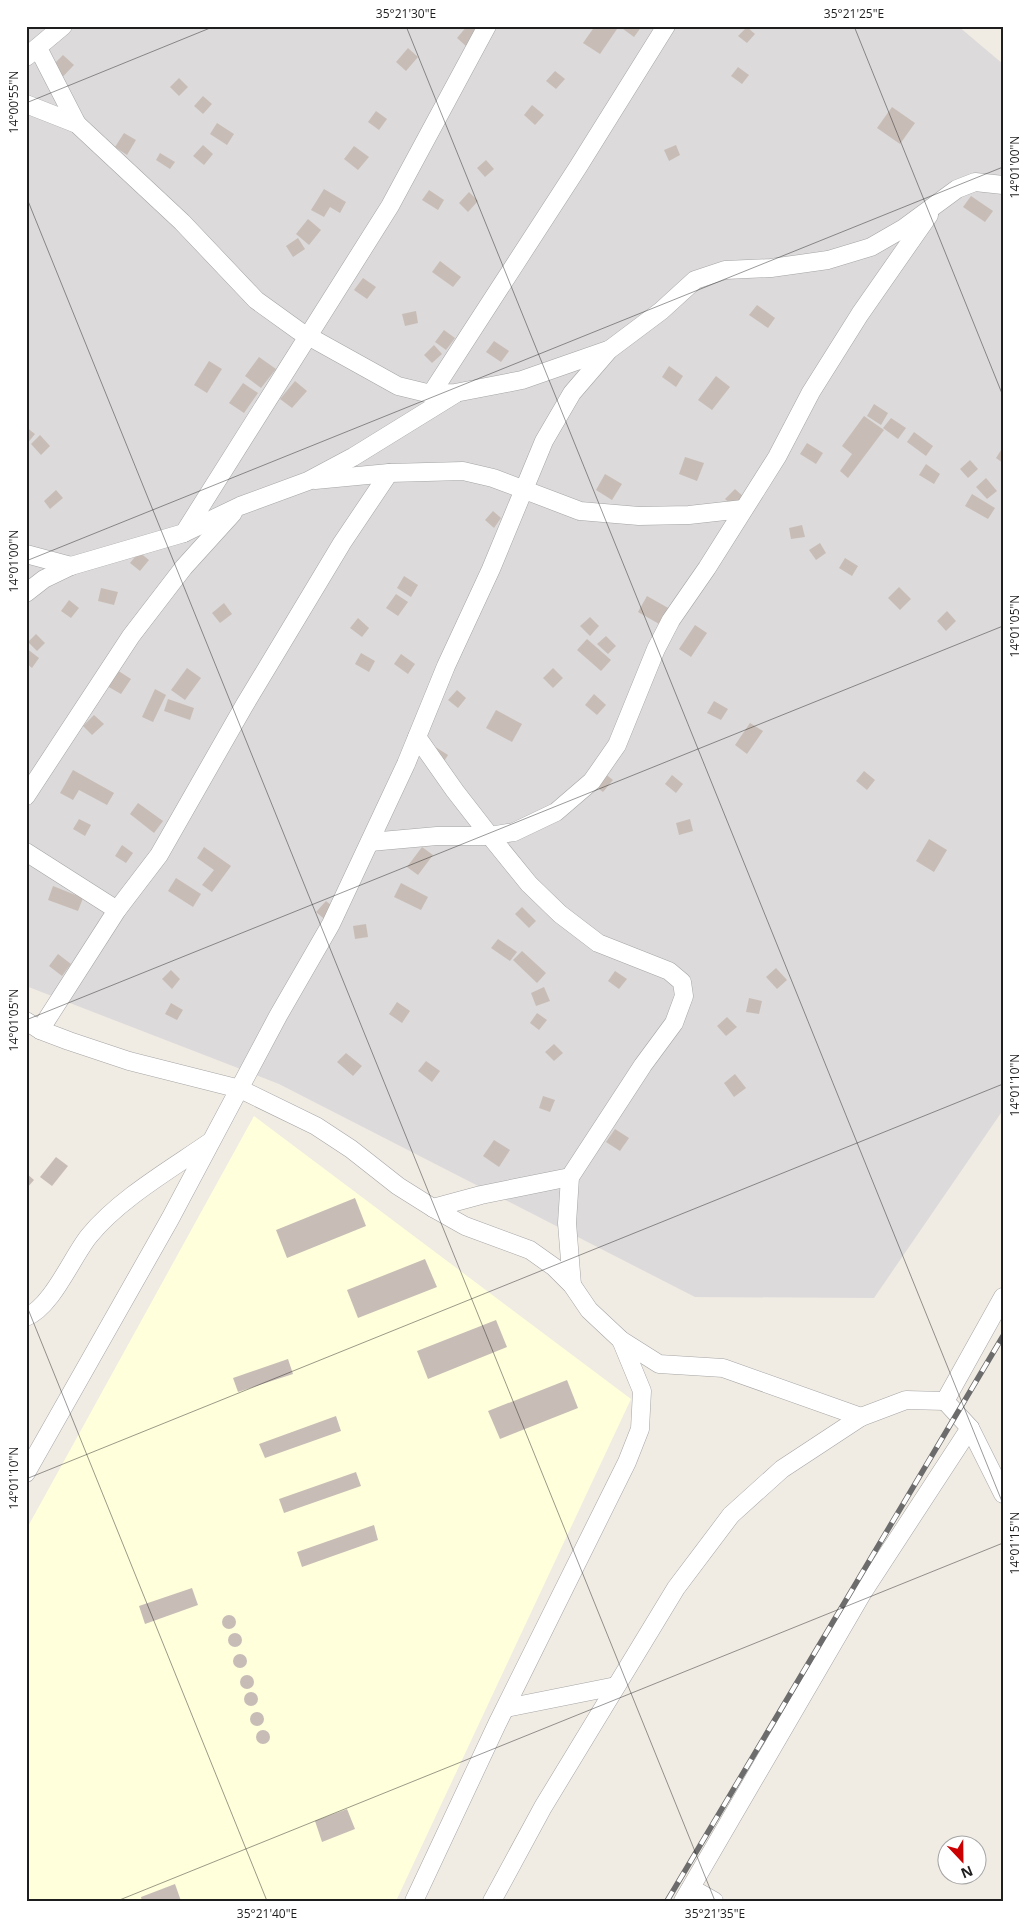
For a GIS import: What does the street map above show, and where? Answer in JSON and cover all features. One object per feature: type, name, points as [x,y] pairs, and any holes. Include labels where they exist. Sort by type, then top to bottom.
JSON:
[{"type":"street","points":[[63,26],[32,53],[77,124],[182,222],[256,300],[307,336],[398,386],[431,394],[456,393],[522,380],[609,350]]},
{"type":"street","points":[[184,533],[390,206],[487,26]]},
{"type":"street","points":[[431,394],[578,167],[666,26]]},
{"type":"street","points":[[26,104],[77,124]]},
{"type":"street","points":[[26,1473],[170,1219],[278,1016],[331,924],[417,737],[544,441],[572,393],[609,350],[661,312],[695,280],[725,270],[771,268],[828,260],[872,247],[904,228],[957,189],[976,182],[1003,185]]},
{"type":"street","points":[[370,842],[437,836],[490,836],[514,832],[556,812],[592,781],[617,745],[656,649],[671,620],[707,568],[777,457],[811,392],[860,314],[939,202]]},
{"type":"street","points":[[26,593],[44,578],[71,566],[184,533],[240,506],[308,480],[353,457],[456,393]]},
{"type":"street","points":[[308,480],[389,473],[463,471],[493,478],[580,511],[639,516],[689,515],[743,510]]},
{"type":"street","points":[[389,473],[342,543],[244,706],[160,855],[117,910],[33,1026],[69,1041],[130,1061],[240,1089],[316,1126],[351,1149],[398,1186],[433,1208],[465,1226],[530,1250],[554,1266],[572,1285],[589,1310],[621,1340],[658,1364],[723,1368],[861,1416]]},
{"type":"street","points":[[26,796],[131,636],[184,567],[240,506]]},
{"type":"street","points":[[26,554],[71,566]]},
{"type":"street","points":[[417,737],[490,836],[529,884],[560,914],[598,943],[669,971],[682,982],[684,996],[674,1022],[643,1065],[570,1177],[567,1223],[572,1285]]},
{"type":"street","points":[[26,852],[117,910]]},
{"type":"street","points":[[26,1317],[41,1306],[58,1284],[89,1236],[118,1208],[213,1140]]},
{"type":"street","points":[[433,1208],[472,1197],[570,1177]]},
{"type":"street","points":[[945,1401],[1003,1297]]},
{"type":"street","points":[[414,1901],[497,1724],[622,1470],[640,1429],[642,1391],[621,1340]]},
{"type":"street","points":[[492,1901],[543,1807],[676,1588],[731,1514],[782,1469],[861,1416],[906,1400],[945,1401],[970,1428],[1003,1494]]},
{"type":"street","points":[[714,1901],[687,1894],[863,1592],[970,1428]]},
{"type":"street","points":[[506,1708],[616,1686]]},
{"type":"shaded area","points":[[26,26],[958,26],[1003,64],[1003,1110],[874,1298],[695,1297],[279,1084],[26,986]]},
{"type":"shaded area","points":[[254,1116],[631,1399],[396,1901],[26,1901],[26,1530]]},
{"type":"building","points":[[467,26],[478,26],[467,47],[457,38]]},
{"type":"building","points":[[595,26],[619,26],[600,54],[583,43]]},
{"type":"building","points":[[619,26],[642,26],[634,37]]},
{"type":"building","points":[[747,27],[755,34],[747,43],[738,36]]},
{"type":"building","points":[[408,48],[418,57],[406,71],[396,62]]},
{"type":"building","points":[[63,55],[74,65],[53,87],[42,76]]},
{"type":"building","points":[[738,67],[749,75],[742,84],[731,76]]},
{"type":"building","points":[[555,71],[565,79],[556,89],[546,81]]},
{"type":"building","points":[[179,78],[188,87],[179,96],[170,87]]},
{"type":"building","points":[[203,96],[212,104],[203,114],[194,106]]},
{"type":"building","points":[[532,105],[544,115],[535,125],[524,115]]},
{"type":"building","points":[[892,107],[915,123],[900,144],[877,128]]},
{"type":"building","points":[[376,111],[387,119],[379,130],[368,122]]},
{"type":"building","points":[[217,123],[234,134],[227,145],[210,134]]},
{"type":"building","points":[[124,133],[136,140],[127,155],[115,147]]},
{"type":"building","points":[[203,145],[213,154],[204,165],[193,156]]},
{"type":"building","points":[[676,145],[680,155],[669,161],[664,150]]},
{"type":"building","points":[[354,146],[369,157],[358,170],[344,159]]},
{"type":"building","points":[[160,153],[175,162],[170,169],[156,160]]},
{"type":"building","points":[[486,160],[494,169],[485,177],[477,168]]},
{"type":"building","points":[[324,189],[346,202],[340,213],[330,207],[324,217],[311,210]]},
{"type":"building","points":[[429,190],[444,200],[438,210],[422,200]]},
{"type":"building","points":[[469,192],[478,201],[468,212],[459,203]]},
{"type":"building","points":[[971,196],[993,211],[985,222],[963,207]]},
{"type":"building","points":[[308,219],[321,230],[309,245],[296,234]]},
{"type":"building","points":[[298,238],[305,249],[293,257],[286,246]]},
{"type":"building","points":[[440,261],[461,277],[453,287],[432,272]]},
{"type":"building","points":[[363,278],[376,287],[367,299],[354,290]]},
{"type":"building","points":[[757,305],[775,318],[768,328],[749,315]]},
{"type":"building","points":[[416,311],[418,323],[405,326],[402,314]]},
{"type":"building","points":[[444,330],[455,338],[446,350],[435,342]]},
{"type":"building","points":[[494,341],[509,351],[501,362],[486,352]]},
{"type":"building","points":[[434,345],[442,354],[432,363],[424,355]]},
{"type":"building","points":[[259,357],[276,369],[261,388],[245,376]]},
{"type":"building","points":[[209,361],[222,369],[207,393],[194,385]]},
{"type":"building","points":[[669,366],[683,376],[676,387],[662,377]]},
{"type":"building","points":[[716,376],[730,387],[712,410],[698,400]]},
{"type":"building","points":[[295,381],[307,391],[292,408],[280,399]]},
{"type":"building","points":[[243,383],[258,393],[244,413],[229,403]]},
{"type":"building","points":[[874,404],[888,413],[881,425],[867,416]]},
{"type":"building","points":[[864,416],[884,430],[848,478],[840,471],[852,454],[842,446]]},
{"type":"building","points":[[891,418],[906,428],[898,439],[883,428]]},
{"type":"building","points":[[26,427],[35,434],[26,445]]},
{"type":"building","points":[[914,432],[933,446],[926,456],[907,442]]},
{"type":"building","points":[[40,435],[50,446],[41,455],[31,444]]},
{"type":"building","points":[[807,443],[823,453],[816,464],[800,454]]},
{"type":"building","points":[[1003,447],[1003,463],[996,458]]},
{"type":"building","points":[[685,457],[704,463],[697,481],[679,474]]},
{"type":"building","points":[[970,460],[978,469],[968,478],[960,469]]},
{"type":"building","points":[[926,464],[940,474],[934,484],[919,475]]},
{"type":"building","points":[[605,474],[622,484],[612,500],[596,490]]},
{"type":"building","points":[[986,478],[997,491],[987,499],[976,487]]},
{"type":"building","points":[[735,489],[745,498],[736,509],[725,499]]},
{"type":"building","points":[[56,490],[63,498],[50,509],[44,501]]},
{"type":"building","points":[[972,494],[995,508],[988,519],[965,506]]},
{"type":"building","points":[[493,511],[501,518],[494,528],[485,520]]},
{"type":"building","points":[[802,525],[805,537],[791,539],[789,528]]},
{"type":"building","points":[[820,543],[826,553],[816,560],[809,550]]},
{"type":"building","points":[[139,552],[149,560],[140,571],[130,563]]},
{"type":"building","points":[[845,558],[858,566],[852,576],[839,568]]},
{"type":"building","points":[[404,576],[418,585],[411,597],[397,588]]},
{"type":"building","points":[[899,587],[911,599],[900,610],[888,598]]},
{"type":"building","points":[[101,588],[118,592],[114,605],[98,601]]},
{"type":"building","points":[[396,594],[408,602],[398,616],[386,608]]},
{"type":"building","points":[[647,596],[677,613],[668,629],[638,612]]},
{"type":"building","points":[[69,600],[79,608],[71,618],[61,611]]},
{"type":"building","points":[[224,603],[232,614],[220,623],[212,613]]},
{"type":"building","points":[[947,611],[956,621],[946,631],[937,621]]},
{"type":"building","points":[[590,617],[599,626],[590,636],[580,626]]},
{"type":"building","points":[[358,618],[369,628],[362,637],[350,628]]},
{"type":"building","points":[[695,625],[707,633],[691,657],[679,649]]},
{"type":"building","points":[[36,634],[45,643],[37,651],[28,642]]},
{"type":"building","points":[[606,636],[616,646],[608,654],[597,644]]},
{"type":"building","points":[[587,639],[611,660],[601,671],[577,650]]},
{"type":"building","points":[[26,648],[39,658],[32,668],[26,663]]},
{"type":"building","points":[[361,653],[375,661],[369,672],[355,664]]},
{"type":"building","points":[[401,654],[415,664],[408,674],[394,664]]},
{"type":"building","points":[[187,668],[201,678],[185,700],[171,690]]},
{"type":"building","points":[[553,668],[563,678],[553,688],[543,678]]},
{"type":"building","points":[[117,670],[131,679],[121,694],[107,686]]},
{"type":"building","points":[[155,689],[166,695],[153,722],[142,717]]},
{"type":"building","points":[[457,690],[466,698],[458,708],[448,700]]},
{"type":"building","points":[[594,694],[606,705],[597,715],[585,705]]},
{"type":"building","points":[[168,699],[194,708],[190,720],[164,711]]},
{"type":"building","points":[[714,701],[728,709],[721,720],[707,713]]},
{"type":"building","points":[[496,710],[522,724],[512,742],[486,728]]},
{"type":"building","points":[[94,715],[104,724],[92,735],[83,726]]},
{"type":"building","points":[[750,723],[763,731],[747,754],[735,745]]},
{"type":"building","points":[[426,741],[448,755],[441,766]]},
{"type":"building","points":[[73,770],[114,793],[107,805],[79,790],[73,800],[60,793]]},
{"type":"building","points":[[864,771],[875,780],[867,790],[856,781]]},
{"type":"building","points":[[604,773],[613,780],[603,792],[594,785]]},
{"type":"building","points":[[672,775],[683,784],[676,793],[665,784]]},
{"type":"building","points":[[138,803],[163,821],[154,833],[130,814]]},
{"type":"building","points":[[79,819],[91,825],[85,836],[73,829]]},
{"type":"building","points":[[690,819],[693,831],[679,835],[676,823]]},
{"type":"building","points":[[929,839],[947,850],[934,872],[916,861]]},
{"type":"building","points":[[122,845],[133,853],[126,863],[115,856]]},
{"type":"building","points":[[204,847],[231,866],[212,892],[202,885],[214,870],[197,858]]},
{"type":"building","points":[[422,847],[433,855],[418,875],[407,867]]},
{"type":"building","points":[[176,878],[201,894],[193,907],[168,891]]},
{"type":"building","points":[[401,883],[428,897],[421,910],[394,897]]},
{"type":"building","points":[[53,886],[83,898],[78,911],[48,900]]},
{"type":"building","points":[[326,901],[345,917],[335,928],[316,912]]},
{"type":"building","points":[[522,907],[536,921],[529,928],[515,914]]},
{"type":"building","points":[[366,924],[368,937],[355,939],[353,926]]},
{"type":"building","points":[[498,939],[517,952],[510,961],[491,948]]},
{"type":"building","points":[[522,951],[546,973],[537,983],[513,960]]},
{"type":"building","points":[[58,954],[71,964],[62,976],[49,966]]},
{"type":"building","points":[[776,968],[787,980],[777,989],[766,977]]},
{"type":"building","points":[[171,970],[180,979],[172,989],[162,979]]},
{"type":"building","points":[[615,971],[627,979],[619,989],[608,981]]},
{"type":"building","points":[[544,987],[550,1001],[536,1006],[531,993]]},
{"type":"building","points":[[749,998],[762,1001],[759,1014],[746,1012]]},
{"type":"building","points":[[397,1002],[410,1011],[402,1023],[389,1014]]},
{"type":"building","points":[[171,1003],[183,1010],[177,1020],[165,1014]]},
{"type":"building","points":[[537,1013],[547,1020],[539,1030],[530,1023]]},
{"type":"building","points":[[727,1017],[737,1027],[726,1036],[717,1026]]},
{"type":"building","points":[[554,1044],[563,1053],[554,1061],[545,1052]]},
{"type":"building","points":[[346,1053],[362,1066],[353,1076],[337,1062]]},
{"type":"building","points":[[426,1061],[440,1071],[432,1082],[418,1071]]},
{"type":"building","points":[[735,1074],[746,1088],[734,1097],[724,1083]]},
{"type":"building","points":[[543,1096],[555,1100],[550,1112],[539,1108]]},
{"type":"building","points":[[615,1129],[629,1138],[620,1151],[606,1142]]},
{"type":"building","points":[[494,1140],[510,1150],[499,1167],[483,1156]]},
{"type":"building","points":[[56,1157],[68,1166],[52,1186],[40,1177]]},
{"type":"building","points":[[26,1173],[34,1180],[26,1189]]},
{"type":"building","points":[[355,1198],[366,1226],[287,1258],[276,1230]]},
{"type":"building","points":[[425,1259],[437,1287],[358,1318],[347,1290]]},
{"type":"building","points":[[496,1320],[507,1347],[428,1379],[417,1351]]},
{"type":"building","points":[[288,1359],[293,1374],[238,1392],[233,1378]]},
{"type":"building","points":[[567,1380],[578,1408],[500,1439],[488,1411]]},
{"type":"building","points":[[336,1416],[341,1431],[265,1458],[259,1444]]},
{"type":"building","points":[[356,1472],[361,1486],[284,1513],[279,1499]]},
{"type":"building","points":[[374,1525],[378,1540],[302,1567],[297,1552]]},
{"type":"building","points":[[192,1588],[198,1605],[145,1624],[139,1606]]},
{"type":"building","points":[[229,1615],[234,1617],[236,1622],[234,1627],[229,1629],[224,1627],[222,1622],[224,1617]]},
{"type":"building","points":[[235,1633],[240,1635],[242,1640],[240,1645],[235,1647],[230,1645],[228,1640],[230,1635]]},
{"type":"building","points":[[240,1654],[245,1656],[247,1661],[245,1666],[240,1668],[235,1666],[233,1661],[235,1656]]},
{"type":"building","points":[[247,1675],[252,1677],[254,1682],[252,1687],[247,1689],[242,1687],[240,1682],[242,1677]]},
{"type":"building","points":[[251,1692],[256,1694],[258,1699],[256,1704],[251,1706],[246,1704],[244,1699],[246,1694]]},
{"type":"building","points":[[257,1712],[262,1714],[264,1719],[262,1724],[257,1726],[252,1724],[250,1719],[252,1714]]},
{"type":"building","points":[[263,1730],[268,1732],[270,1737],[268,1742],[263,1744],[258,1742],[256,1737],[258,1732]]},
{"type":"building","points":[[347,1809],[355,1829],[322,1842],[315,1821]]},
{"type":"building","points":[[175,1884],[181,1901],[142,1901],[141,1897]]},
{"type":"railway","points":[[667,1901],[1003,1336]]}]
